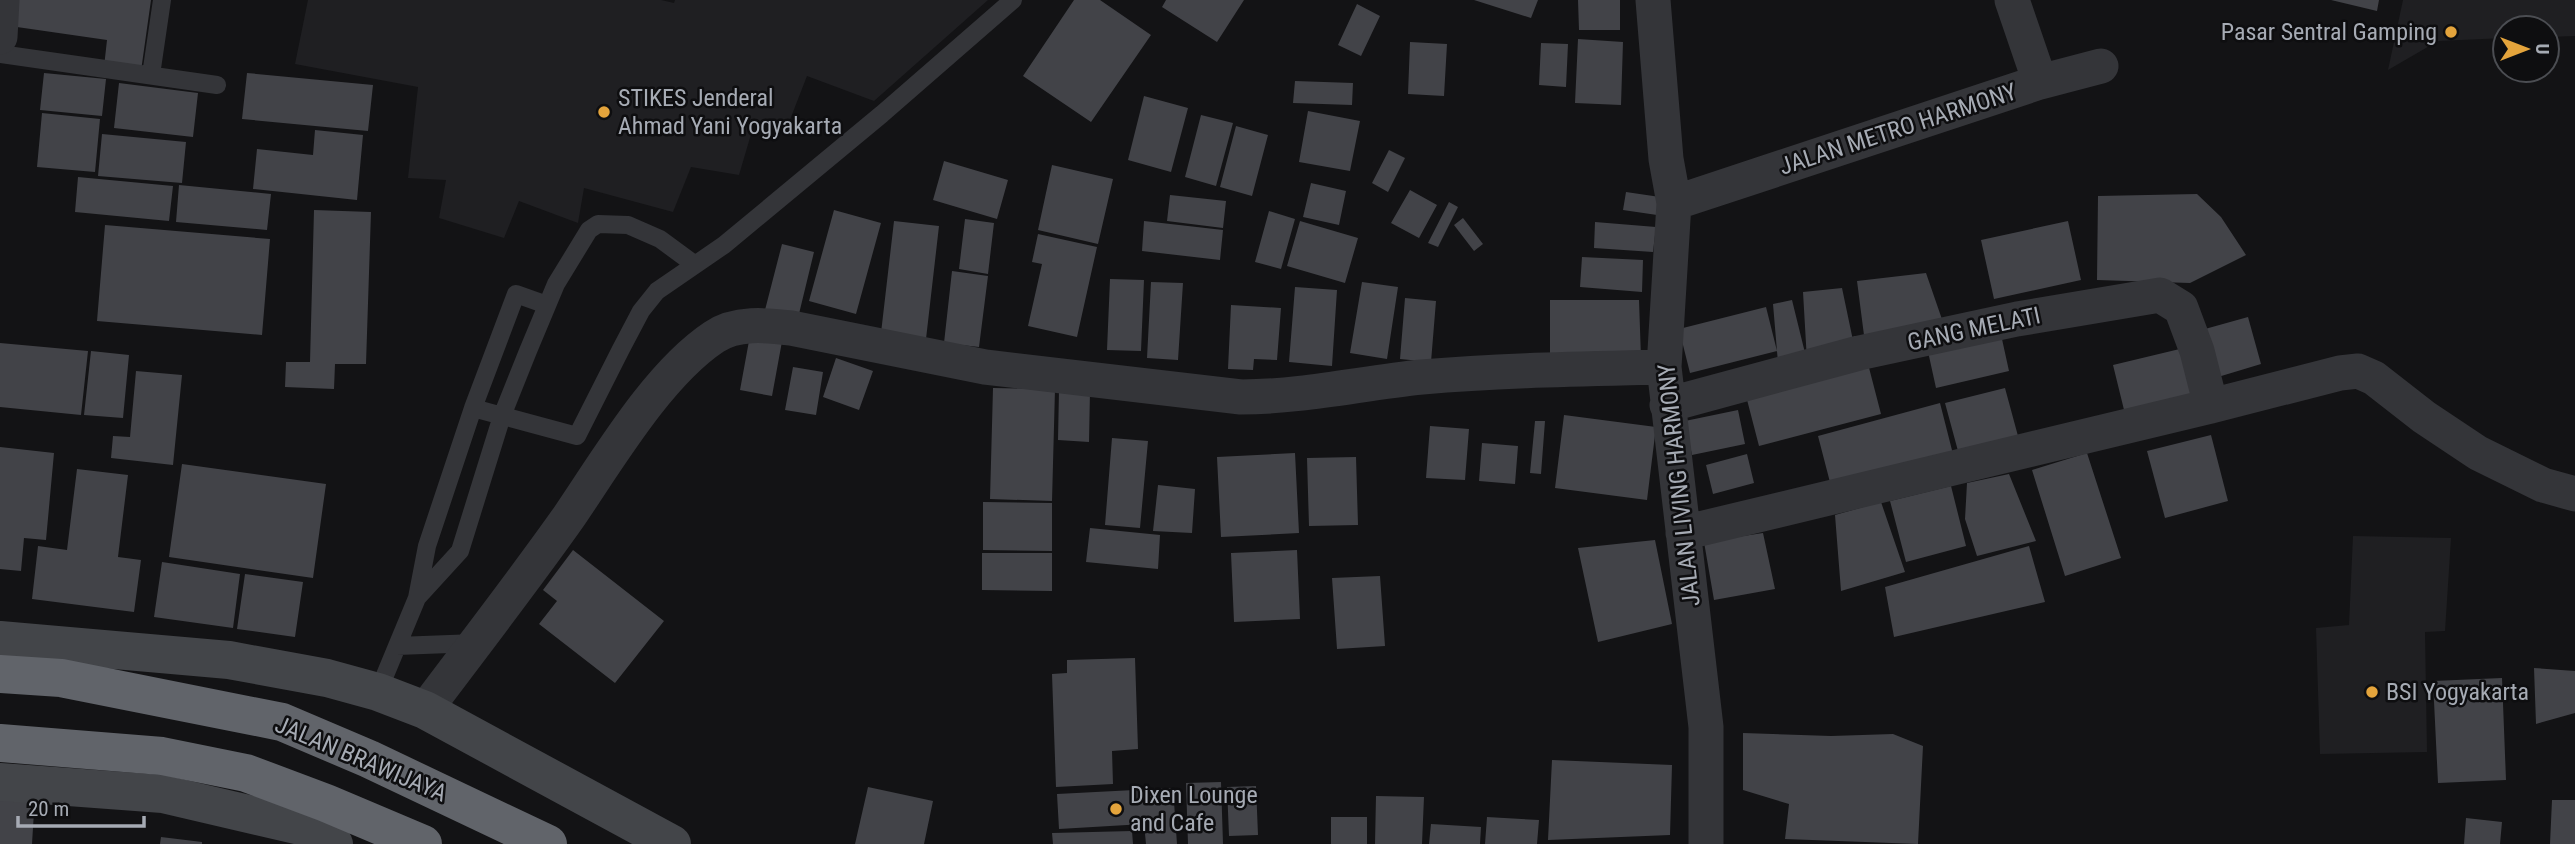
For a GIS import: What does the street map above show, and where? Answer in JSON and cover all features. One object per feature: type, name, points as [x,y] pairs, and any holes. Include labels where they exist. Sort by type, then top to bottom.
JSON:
[{"type":"highway","name":"JALAN BRAWIJAYA","points":[[0,674],[61,678],[282,722],[369,759],[548,844]]},
{"type":"highway","points":[[0,743],[162,756],[246,773],[423,844]]},
{"type":"street","points":[[0,37],[2,0]]},
{"type":"street","name":"JALAN LIVING HARMONY","points":[[1653,0],[1666,159],[1674,203],[1664,367],[1706,727],[1706,844]]},
{"type":"street","name":"JALAN METRO HARMONY","points":[[1674,203],[2040,82],[2012,0]]},
{"type":"street","points":[[2040,82],[2101,66]]},
{"type":"street","name":"GANG MELATI","points":[[1667,405],[1859,353],[2017,319],[2160,295],[2181,308],[2197,351],[2211,406]]},
{"type":"street","points":[[425,710],[675,369],[715,335],[740,327],[764,325],[791,328],[985,367],[1241,397],[1270,397],[1422,377],[1664,367]]},
{"type":"street","points":[[1683,533],[2340,373],[2358,371],[2374,378],[2424,417],[2478,453],[2543,485],[2575,495]]},
{"type":"street","points":[[0,640],[229,660],[327,678],[378,692],[425,710],[672,844]]},
{"type":"street","points":[[0,782],[163,794],[317,839]]},
{"type":"lane","points":[[151,75],[162,0]]},
{"type":"lane","points":[[473,408],[577,436],[641,311],[657,291],[724,245],[872,123],[1013,0]]},
{"type":"lane","points":[[0,54],[217,85]]},
{"type":"lane","points":[[417,598],[460,551],[502,416],[547,305],[577,246],[589,230],[598,224],[628,225],[660,239],[694,264]]},
{"type":"lane","points":[[378,692],[417,598],[427,546],[473,408],[516,294],[547,305]]},
{"type":"lane","points":[[397,646],[476,643]]},
{"type":"shaded area","name":"STIKES Jenderal Ahmad Yani Yogyakarta","points":[[308,0],[661,0],[674,3],[675,0],[988,0],[874,101],[807,76],[786,130],[754,124],[739,175],[691,167],[673,212],[584,188],[578,223],[519,201],[504,238],[439,218],[446,180],[408,178],[418,87],[295,64]]},
{"type":"shaded area","name":"Pasar Sentral Gamping","points":[[2403,0],[2575,0],[2575,36],[2561,36],[2561,14],[2491,14],[2491,39],[2438,41],[2388,70]]},
{"type":"shaded area","name":"BSI Yogyakarta","points":[[2353,536],[2451,538],[2445,631],[2425,632],[2427,752],[2320,754],[2316,628],[2349,625]]},
{"type":"building","points":[[14,0],[151,0],[141,71],[104,67],[107,40],[10,26]]},
{"type":"building","points":[[1074,0],[1100,0],[1151,35],[1091,122],[1023,76]]},
{"type":"building","points":[[1166,0],[1244,0],[1217,42],[1162,7]]},
{"type":"building","points":[[1474,0],[1538,0],[1531,18]]},
{"type":"building","points":[[1578,0],[1620,0],[1620,30],[1579,30]]},
{"type":"building","points":[[2331,0],[2379,0],[2377,11]]},
{"type":"building","points":[[1357,4],[1380,16],[1361,56],[1338,45]]},
{"type":"building","points":[[1578,39],[1623,42],[1621,105],[1575,103]]},
{"type":"building","points":[[1410,42],[1447,44],[1444,96],[1408,94]]},
{"type":"building","points":[[1541,43],[1568,44],[1566,87],[1539,85]]},
{"type":"building","points":[[44,73],[106,79],[102,116],[40,110]]},
{"type":"building","points":[[247,73],[373,85],[368,131],[242,119]]},
{"type":"building","points":[[1295,81],[1353,83],[1352,105],[1293,103]]},
{"type":"building","points":[[119,83],[198,93],[193,137],[114,128]]},
{"type":"building","points":[[1144,96],[1188,108],[1171,172],[1128,160]]},
{"type":"building","points":[[1308,111],[1360,121],[1350,171],[1299,162]]},
{"type":"building","points":[[42,113],[100,119],[95,172],[37,167]]},
{"type":"building","points":[[1201,115],[1233,123],[1216,186],[1185,177]]},
{"type":"building","points":[[1236,126],[1268,135],[1252,196],[1220,187]]},
{"type":"building","points":[[315,130],[363,135],[357,200],[253,189],[257,149],[313,155]]},
{"type":"building","points":[[102,134],[186,142],[182,183],[98,176]]},
{"type":"building","points":[[1389,150],[1405,158],[1388,192],[1372,183]]},
{"type":"building","points":[[944,161],[1008,180],[997,219],[933,200]]},
{"type":"building","points":[[1052,165],[1113,179],[1098,244],[1038,230]]},
{"type":"building","points":[[78,177],[173,186],[169,221],[75,212]]},
{"type":"building","points":[[1311,183],[1346,191],[1339,225],[1303,217]]},
{"type":"building","points":[[179,185],[271,194],[267,230],[176,222]]},
{"type":"building","points":[[1410,190],[1437,205],[1419,238],[1391,223]]},
{"type":"building","points":[[1626,192],[1660,197],[1657,215],[1623,210]]},
{"type":"building","points":[[2197,194],[2221,217],[2246,255],[2190,283],[2097,280],[2098,196]]},
{"type":"building","points":[[1170,195],[1226,201],[1223,228],[1167,221]]},
{"type":"building","points":[[1449,202],[1458,207],[1438,247],[1428,243]]},
{"type":"building","points":[[314,210],[371,212],[366,364],[335,364],[334,389],[285,387],[286,362],[310,362]]},
{"type":"building","points":[[834,210],[881,223],[856,314],[809,301]]},
{"type":"building","points":[[1269,211],[1295,219],[1281,269],[1255,262]]},
{"type":"building","points":[[1463,218],[1483,244],[1474,251],[1454,225]]},
{"type":"building","points":[[965,219],[994,223],[988,274],[959,269]]},
{"type":"building","points":[[894,221],[939,226],[926,339],[881,333]]},
{"type":"building","points":[[1144,221],[1223,230],[1220,260],[1142,251]]},
{"type":"building","points":[[1300,221],[1358,238],[1345,283],[1287,266]]},
{"type":"building","points":[[2068,221],[2081,280],[1994,299],[1981,240]]},
{"type":"building","points":[[1595,222],[1656,227],[1653,252],[1594,248]]},
{"type":"building","points":[[105,225],[270,239],[262,335],[97,321]]},
{"type":"building","points":[[1038,234],[1097,247],[1077,337],[1028,326],[1042,264],[1032,262]]},
{"type":"building","points":[[782,244],[814,252],[798,318],[765,310]]},
{"type":"building","points":[[1582,257],[1643,260],[1642,292],[1580,287]]},
{"type":"building","points":[[952,271],[988,276],[979,347],[944,343]]},
{"type":"building","points":[[1926,273],[1945,328],[1865,343],[1857,281]]},
{"type":"building","points":[[1110,279],[1144,280],[1141,351],[1107,350]]},
{"type":"building","points":[[1151,282],[1183,283],[1178,360],[1147,358]]},
{"type":"building","points":[[1362,282],[1398,287],[1387,359],[1350,353]]},
{"type":"building","points":[[1295,287],[1337,290],[1332,366],[1289,362]]},
{"type":"building","points":[[1842,288],[1855,350],[1807,361],[1803,292]]},
{"type":"building","points":[[1405,298],[1436,301],[1431,362],[1400,359]]},
{"type":"building","points":[[1550,300],[1639,300],[1641,358],[1550,356]]},
{"type":"building","points":[[1792,300],[1807,361],[1778,363],[1773,304]]},
{"type":"building","points":[[1231,305],[1281,308],[1277,360],[1254,359],[1253,370],[1228,369]]},
{"type":"building","points":[[1766,307],[1777,351],[1690,373],[1679,329]]},
{"type":"building","points":[[2248,317],[2261,364],[2218,377],[2205,329]]},
{"type":"building","points":[[751,330],[783,336],[772,396],[740,390]]},
{"type":"building","points":[[2000,330],[2009,371],[1936,388],[1927,347]]},
{"type":"building","points":[[0,343],[88,351],[81,415],[0,407]]},
{"type":"building","points":[[2188,347],[2201,400],[2126,418],[2113,365]]},
{"type":"building","points":[[91,351],[129,355],[123,418],[84,415]]},
{"type":"building","points":[[836,358],[873,371],[859,410],[823,397]]},
{"type":"building","points":[[1867,360],[1881,414],[1759,446],[1745,392]]},
{"type":"building","points":[[793,367],[823,372],[816,415],[785,410]]},
{"type":"building","points":[[136,371],[182,375],[173,465],[111,458],[113,436],[130,437]]},
{"type":"building","points":[[993,388],[1055,389],[1052,501],[990,499]]},
{"type":"building","points":[[2005,388],[2018,436],[1958,451],[1945,403]]},
{"type":"building","points":[[1059,390],[1090,391],[1089,442],[1058,440]]},
{"type":"building","points":[[1940,403],[1954,458],[1832,490],[1818,436]]},
{"type":"building","points":[[1738,410],[1745,444],[1692,455],[1685,421]]},
{"type":"building","points":[[1564,415],[1656,427],[1647,500],[1555,488]]},
{"type":"building","points":[[1535,421],[1545,421],[1541,474],[1530,473]]},
{"type":"building","points":[[1430,426],[1469,429],[1465,480],[1426,478]]},
{"type":"building","points":[[2211,435],[2228,501],[2165,518],[2147,451]]},
{"type":"building","points":[[1112,438],[1148,441],[1140,528],[1105,525]]},
{"type":"building","points":[[1482,443],[1518,446],[1515,484],[1479,481]]},
{"type":"building","points":[[0,447],[54,453],[46,540],[24,538],[21,571],[0,569]]},
{"type":"building","points":[[1295,453],[1299,533],[1221,537],[1217,457]]},
{"type":"building","points":[[2087,453],[2121,558],[2065,576],[2032,470]]},
{"type":"building","points":[[1747,454],[1754,483],[1713,494],[1706,465]]},
{"type":"building","points":[[1356,457],[1358,525],[1309,526],[1307,458]]},
{"type":"building","points":[[182,464],[326,484],[313,578],[169,557]]},
{"type":"building","points":[[77,469],[128,475],[118,557],[141,560],[134,612],[32,599],[38,546],[67,550]]},
{"type":"building","points":[[2009,474],[2036,541],[1977,556],[1965,519],[1967,483]]},
{"type":"building","points":[[1158,485],[1195,489],[1192,533],[1153,531]]},
{"type":"building","points":[[1951,486],[1966,546],[1906,562],[1890,501]]},
{"type":"building","points":[[983,502],[1052,503],[1052,551],[983,550]]},
{"type":"building","points":[[1881,502],[1905,572],[1841,591],[1835,515]]},
{"type":"building","points":[[1090,528],[1160,535],[1158,569],[1086,562]]},
{"type":"building","points":[[1763,533],[1775,589],[1714,600],[1704,542]]},
{"type":"building","points":[[1655,540],[1672,624],[1598,642],[1578,548]]},
{"type":"building","points":[[2029,546],[2045,602],[1894,637],[1885,587]]},
{"type":"building","points":[[573,550],[664,621],[615,683],[539,624],[557,601],[543,590]]},
{"type":"building","points":[[1297,550],[1300,619],[1234,622],[1231,553]]},
{"type":"building","points":[[982,553],[1052,553],[1052,591],[982,590]]},
{"type":"building","points":[[162,562],[240,574],[233,628],[154,617]]},
{"type":"building","points":[[245,574],[303,582],[295,637],[237,629]]},
{"type":"building","points":[[1380,576],[1385,646],[1337,649],[1332,578]]},
{"type":"building","points":[[1135,658],[1138,749],[1112,751],[1113,784],[1056,787],[1052,674],[1067,673],[1067,660]]},
{"type":"building","points":[[2534,668],[2575,671],[2575,713],[2536,724]]},
{"type":"building","points":[[2502,678],[2506,780],[2438,783],[2433,681]]},
{"type":"building","points":[[1743,733],[1831,736],[1893,734],[1923,746],[1918,844],[1785,839],[1789,804],[1743,790]]},
{"type":"building","points":[[1552,760],[1672,765],[1670,835],[1548,840]]},
{"type":"building","points":[[1221,782],[1223,844],[1188,844],[1186,783]]},
{"type":"building","points":[[1256,786],[1258,835],[1229,836],[1227,787]]},
{"type":"building","points":[[868,787],[933,801],[924,844],[855,844]]},
{"type":"building","name":"Dixen Lounge and Cafe","points":[[1173,788],[1177,844],[1146,844],[1144,824],[1059,829],[1057,794]]},
{"type":"building","points":[[0,793],[35,795],[32,844],[0,844]]},
{"type":"building","points":[[1376,796],[1424,797],[1422,844],[1375,844]]},
{"type":"building","points":[[2552,800],[2575,800],[2575,844],[2550,844]]},
{"type":"building","points":[[1331,817],[1367,817],[1367,844],[1331,844]]},
{"type":"building","points":[[1487,817],[1539,820],[1537,844],[1485,844]]},
{"type":"building","points":[[2466,818],[2502,822],[2500,844],[2464,844]]},
{"type":"building","points":[[1431,824],[1481,827],[1480,844],[1429,844]]},
{"type":"building","points":[[1132,831],[1133,844],[1053,844],[1052,833]]},
{"type":"building","points":[[161,837],[202,842],[202,844],[160,844]]},
{"type":"place","name":"Pasar Sentral Gamping","points":[[2451,32]]},
{"type":"place","name":"STIKES Jenderal Ahmad Yani Yogyakarta","points":[[604,112]]},
{"type":"place","name":"BSI Yogyakarta","points":[[2372,692]]},
{"type":"place","name":"Dixen Lounge and Cafe","points":[[1116,809]]}]
